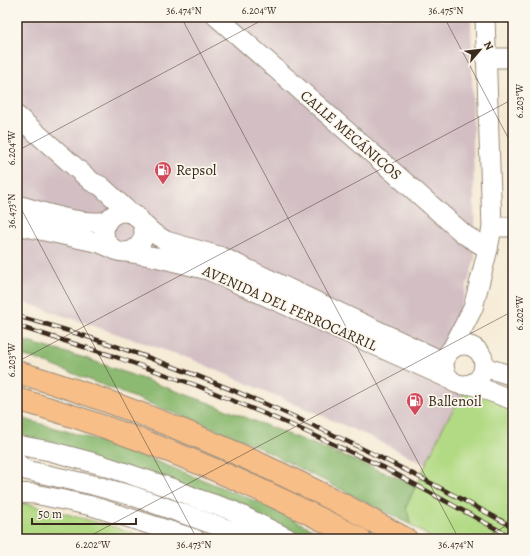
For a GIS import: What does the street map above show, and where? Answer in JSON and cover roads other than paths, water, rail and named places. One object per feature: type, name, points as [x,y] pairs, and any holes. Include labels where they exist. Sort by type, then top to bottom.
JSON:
[{"type":"highway","points":[[17,372],[93,396],[210,442],[327,496],[406,539]]},
{"type":"highway","points":[[17,399],[88,422],[198,463],[256,487],[360,539]]},
{"type":"street","name":"CALLE MECÁNICOS","points":[[217,17],[465,235],[488,249]]},
{"type":"street","points":[[473,308],[482,360],[480,378],[470,384],[463,385],[450,380],[446,374],[448,355],[473,308],[492,227],[485,17]]},
{"type":"street","points":[[486,58],[513,58]]},
{"type":"street","points":[[17,116],[92,182],[96,190],[122,219],[144,237],[132,250],[120,250],[109,245],[106,239],[105,227],[122,219]]},
{"type":"street","points":[[17,206],[79,221],[96,223],[122,219]]},
{"type":"street","name":"AVENIDA DEL FERROCARRIL","points":[[122,219],[153,233],[166,241],[222,257],[448,355]]},
{"type":"street","name":"AVENIDA DEL FERROCARRIL","points":[[17,225],[100,243],[120,250],[208,270],[450,380]]},
{"type":"street","points":[[492,227],[513,227]]},
{"type":"street","points":[[448,355],[457,345],[470,345],[482,360],[513,376]]},
{"type":"street","points":[[470,384],[513,400]]},
{"type":"street","points":[[17,445],[50,451],[102,465],[159,484],[231,510],[289,539]]},
{"type":"street","points":[[17,463],[25,470],[93,485],[133,496],[256,539]]},
{"type":"street","points":[[17,483],[26,493],[92,506],[195,539]]},
{"type":"railway","points":[[17,316],[82,335],[146,357],[209,380],[271,406],[333,434],[513,527]]},
{"type":"railway","points":[[17,326],[113,356],[198,386],[296,427],[383,467],[513,538]]},
{"type":"place","name":"Repsol","points":[[163,185]]},
{"type":"place","name":"Ballenoil","points":[[415,416]]}]
